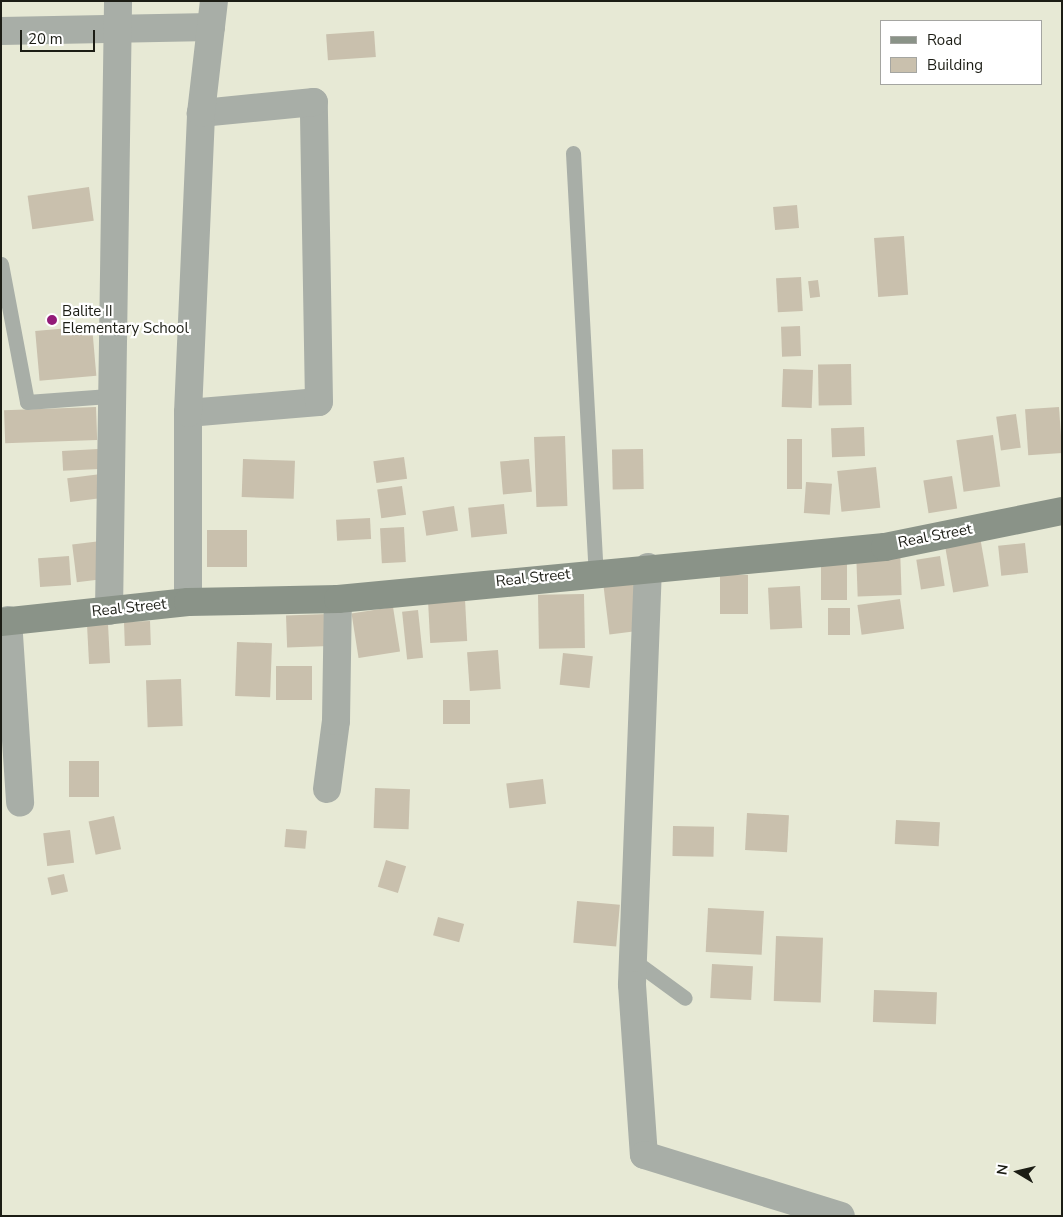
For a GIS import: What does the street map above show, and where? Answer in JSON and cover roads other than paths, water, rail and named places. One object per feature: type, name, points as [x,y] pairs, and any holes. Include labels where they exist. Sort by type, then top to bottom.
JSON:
[{"type":"street","points":[[109,611],[109,396],[118,1]]},
{"type":"street","points":[[1,31],[117,29],[213,14],[201,113],[188,413],[188,602]]},
{"type":"street","points":[[188,413],[319,402],[314,102],[201,113]]},
{"type":"street","name":"Real Street","points":[[5,621],[188,602],[338,599],[596,572],[885,547],[1062,511]]},
{"type":"street","points":[[648,568],[633,960],[644,1155],[840,1216]]},
{"type":"street","points":[[326,789],[336,721],[338,599]]},
{"type":"street","points":[[5,621],[20,803]]},
{"type":"lane","points":[[573,153],[596,572]]},
{"type":"lane","points":[[1,264],[26,402],[109,396]]},
{"type":"lane","points":[[633,960],[686,998]]},
{"type":"place","name":"Balite II Elementary School","points":[[52,320]]}]
